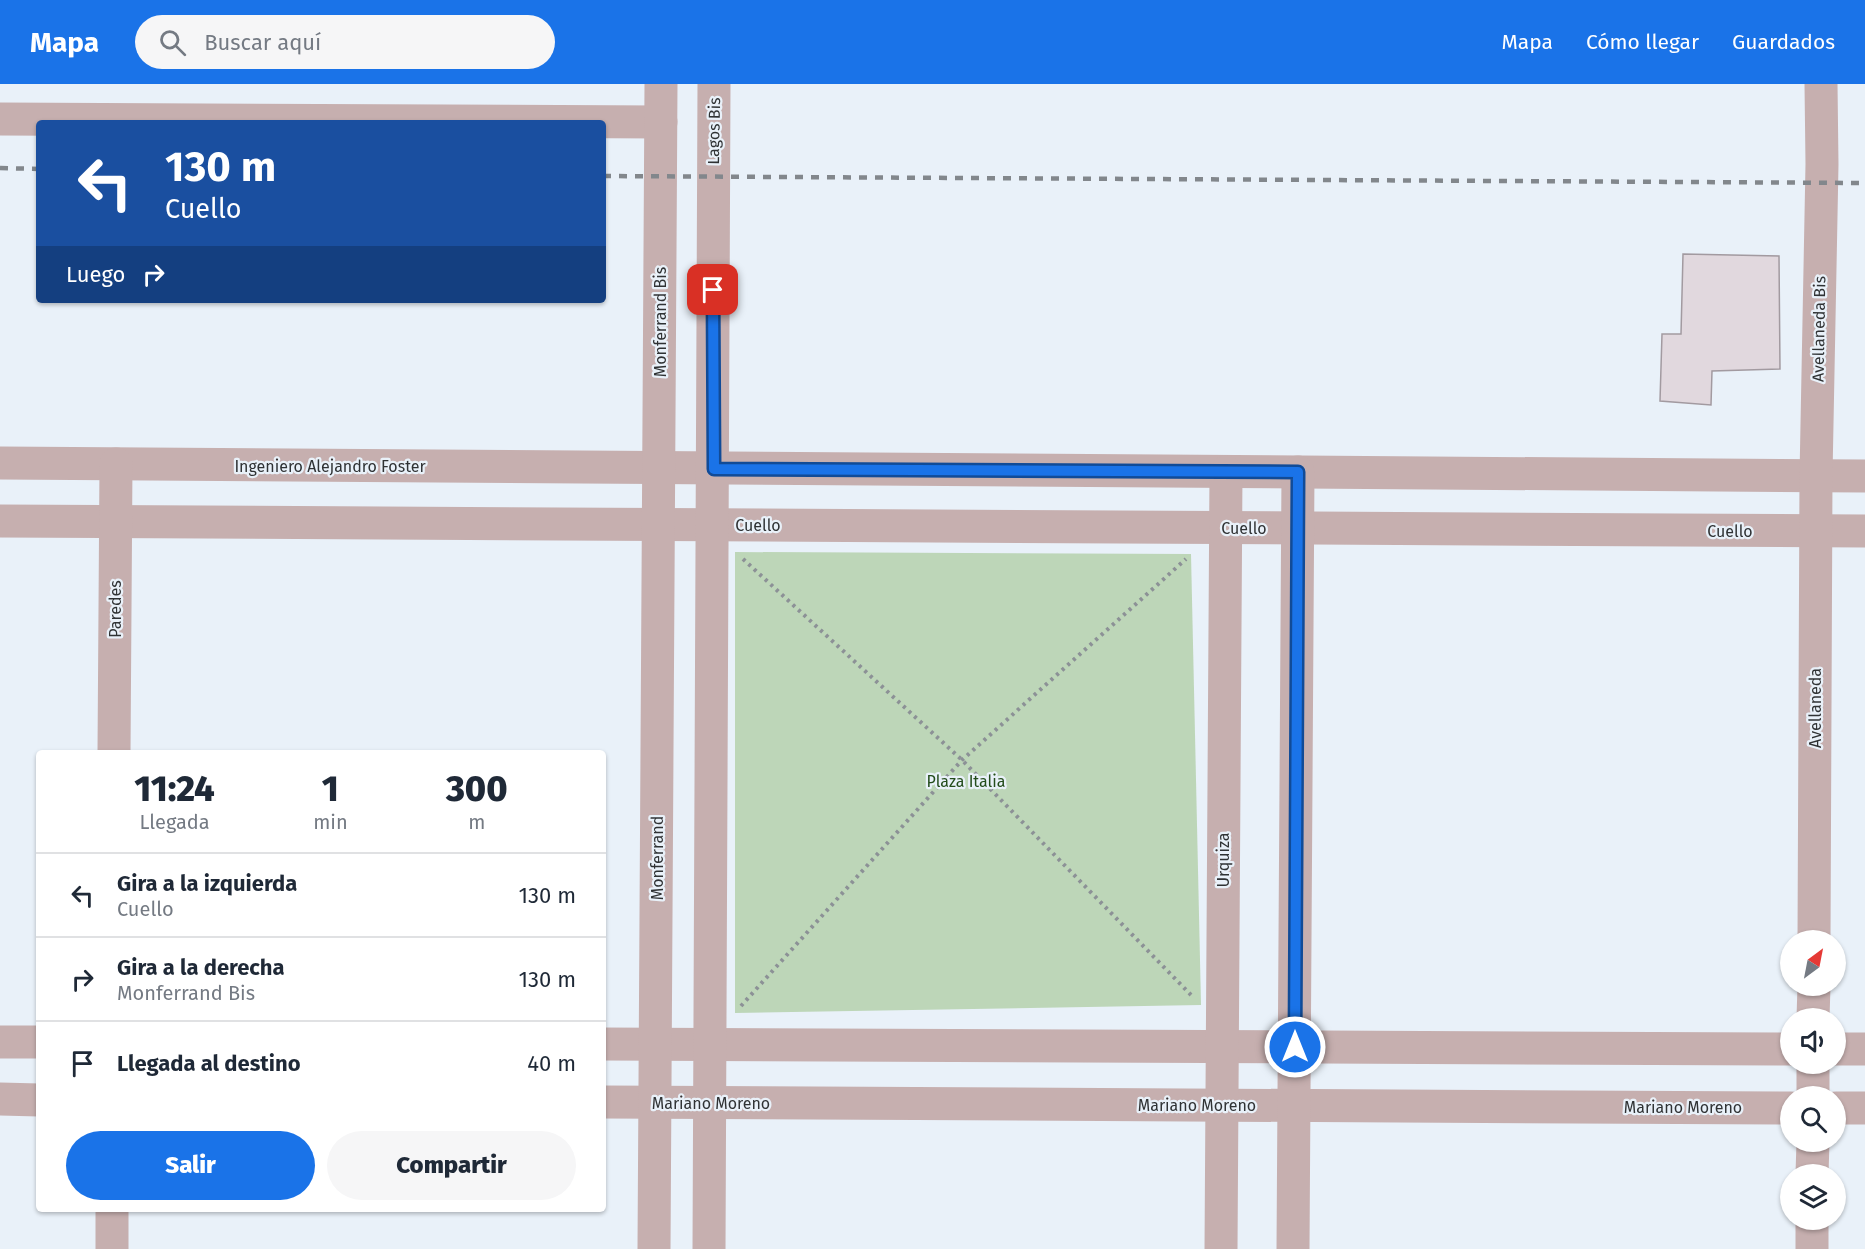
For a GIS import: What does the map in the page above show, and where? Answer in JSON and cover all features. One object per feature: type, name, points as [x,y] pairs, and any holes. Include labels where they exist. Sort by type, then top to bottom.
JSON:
[{"type":"street","points":[[606,122],[661,122],[662,84]]},
{"type":"street","name":"Lagos Bis","points":[[714,84],[714,469]]},
{"type":"street","name":"Avellaneda Bis","points":[[1816,476],[1822,182],[1821,84]]},
{"type":"street","points":[[0,119],[220,120]]},
{"type":"street","name":"Monferrand Bis","points":[[659,468],[661,122]]},
{"type":"street","name":"Ingeniero Alejandro Foster","points":[[0,463],[659,468]]},
{"type":"street","name":"Paredes","points":[[114,750],[116,464]]},
{"type":"street","points":[[659,468],[1865,476]]},
{"type":"street","name":"Monferrand","points":[[654,1249],[659,468]]},
{"type":"street","points":[[709,1249],[714,469]]},
{"type":"street","name":"Urquiza","points":[[1221,1249],[1226,472]]},
{"type":"street","points":[[1293,1249],[1298,472]]},
{"type":"street","name":"Avellaneda","points":[[1814,930],[1816,476]]},
{"type":"street","points":[[0,521],[659,525]]},
{"type":"street","name":"Cuello","points":[[659,525],[1865,531]]},
{"type":"street","points":[[0,1042],[36,1042]]},
{"type":"street","points":[[606,1044],[1780,1049]]},
{"type":"street","points":[[1846,1049],[1865,1049]]},
{"type":"street","points":[[0,1099],[36,1100]]},
{"type":"street","name":"Mariano Moreno","points":[[606,1102],[1780,1108]]},
{"type":"street","points":[[1846,1108],[1865,1108]]},
{"type":"street","points":[[112,1212],[112,1249]]},
{"type":"street","points":[[1812,1230],[1812,1249]]},
{"type":"path","points":[[735,552],[962,760],[1192,996]]},
{"type":"path","points":[[735,1013],[962,760],[1191,554]]},
{"type":"green space","name":"Plaza Italia","points":[[735,552],[1191,554],[1201,1005],[735,1013]]},
{"type":"building","points":[[1683,254],[1779,256],[1780,369],[1712,371],[1711,405],[1660,401],[1662,334],[1681,334]]},
{"type":"railway","points":[[0,168],[36,169]]},
{"type":"railway","points":[[606,176],[1865,183]]},
{"type":"route","points":[[713,290],[714,469],[1298,472],[1295,1047]]}]
